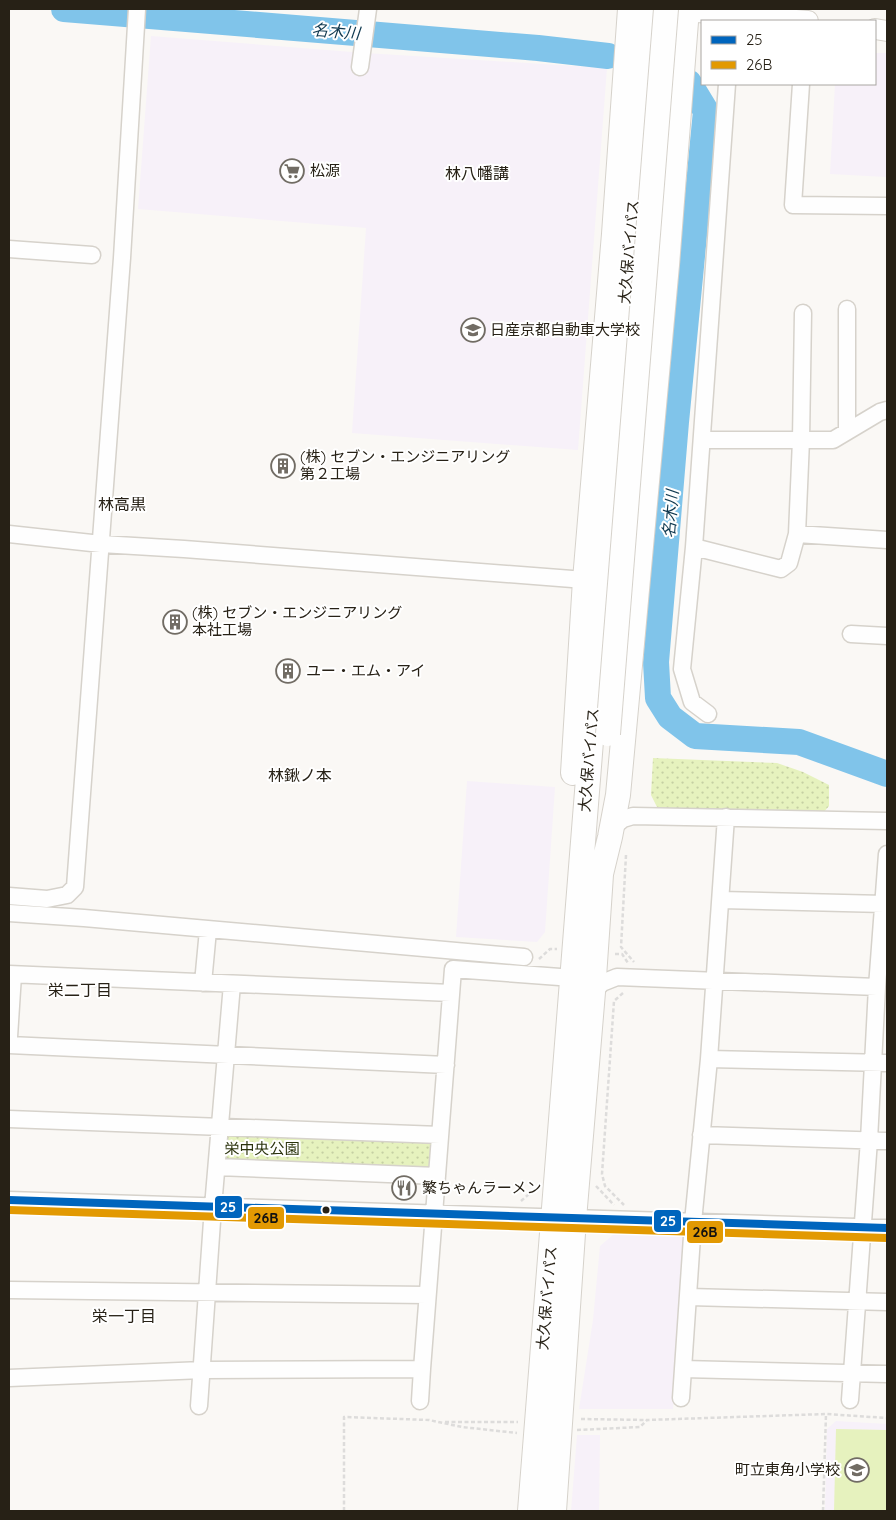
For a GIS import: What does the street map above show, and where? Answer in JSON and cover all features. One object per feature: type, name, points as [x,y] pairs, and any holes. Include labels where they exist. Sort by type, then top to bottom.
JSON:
[{"type":"highway","points":[[578,899],[571,865],[573,751],[630,9]]},
{"type":"highway","name":"大久保バイパス","points":[[530,1511],[527,1429],[564,1219],[593,992],[601,874],[600,733],[649,9]]},
{"type":"highway","points":[[601,874],[618,795],[667,265],[680,10]]},
{"type":"highway","name":"大久保バイパス","points":[[554,1511],[560,1431],[564,1219],[573,978],[578,899],[600,733],[680,10]]},
{"type":"main road","points":[[649,9],[795,20]]},
{"type":"street","points":[[9,896],[47,899],[67,895],[75,887],[122,258],[136,9]]},
{"type":"street","points":[[360,67],[368,9]]},
{"type":"street","points":[[708,714],[692,702],[682,669],[694,547],[727,85]]},
{"type":"street","points":[[801,85],[792,206],[887,206]]},
{"type":"street","points":[[9,249],[92,255]]},
{"type":"street","points":[[847,309],[847,430]]},
{"type":"street","points":[[694,547],[781,569],[789,563],[797,534],[803,312]]},
{"type":"street","points":[[702,440],[833,440],[847,430],[887,410]]},
{"type":"street","points":[[9,534],[101,544],[585,580]]},
{"type":"street","points":[[797,534],[887,540]]},
{"type":"street","points":[[851,634],[887,636]]},
{"type":"street","points":[[612,828],[623,819],[633,816],[887,821]]},
{"type":"street","points":[[682,1398],[693,1222],[709,1058],[726,817]]},
{"type":"street","points":[[850,1400],[869,1140],[881,1062],[877,987],[887,854]]},
{"type":"street","points":[[721,900],[884,904]]},
{"type":"street","points":[[9,913],[530,958]]},
{"type":"street","points":[[203,983],[208,930]]},
{"type":"street","points":[[420,1402],[453,969],[573,978]]},
{"type":"street","points":[[9,1037],[11,974],[451,994]]},
{"type":"street","points":[[593,992],[602,983],[618,977],[877,987]]},
{"type":"street","points":[[199,1406],[232,984]]},
{"type":"street","points":[[9,1045],[446,1065]]},
{"type":"street","points":[[709,1058],[881,1062]]},
{"type":"street","points":[[9,1119],[440,1135]]},
{"type":"street","points":[[701,1135],[887,1141]]},
{"type":"street","points":[[217,1167],[437,1176]]},
{"type":"street","points":[[9,1200],[887,1228]]},
{"type":"street","points":[[9,1290],[427,1295]]},
{"type":"street","points":[[689,1296],[887,1302]]},
{"type":"street","points":[[9,1378],[202,1370],[422,1369]]},
{"type":"street","points":[[684,1369],[887,1374]]},
{"type":"path","points":[[626,852],[621,947],[641,970],[639,978],[614,1001],[602,1174],[605,1186],[628,1210]]},
{"type":"path","points":[[530,958],[550,949],[563,950]]},
{"type":"path","points":[[516,1205],[542,1183]]},
{"type":"path","points":[[596,1186],[614,1204],[614,1209]]},
{"type":"path","points":[[580,1419],[647,1420],[826,1414],[887,1418]]},
{"type":"path","points":[[823,1511],[826,1414]]},
{"type":"path","points":[[344,1511],[344,1417],[429,1420],[462,1428],[527,1429]]},
{"type":"path","points":[[560,1431],[640,1427],[647,1420]]},
{"type":"path","points":[[439,1422],[527,1429]]},
{"type":"shaded area","name":"日産京都自動車大学校","points":[[151,36],[365,53],[607,68],[578,450],[352,433],[366,228],[138,209]]},
{"type":"shaded area","points":[[876,53],[887,53],[886,177],[830,174],[835,85],[876,85]]},
{"type":"shaded area","points":[[467,781],[555,787],[545,932],[537,942],[456,937]]},
{"type":"shaded area","points":[[614,1234],[686,1236],[673,1409],[579,1409],[593,1320],[600,1246]]},
{"type":"shaded area","name":"町立東角小学校","points":[[836,1421],[887,1424],[887,1511],[825,1511],[827,1429]]},
{"type":"shaded area","points":[[577,1435],[600,1435],[599,1511],[571,1511]]},
{"type":"green space","points":[[653,758],[777,763],[803,772],[829,785],[829,806],[823,813],[658,809],[651,795]]},
{"type":"green space","name":"栄中央公園","points":[[230,1131],[428,1139],[433,1144],[431,1171],[224,1164],[224,1138]]},
{"type":"green space","name":"町立東角小学校","points":[[836,1429],[887,1430],[887,1511],[834,1511]]},
{"type":"waterway","name":"名木川","points":[[64,9],[538,48],[608,56]]},
{"type":"waterway","name":"名木川","points":[[689,83],[706,111],[676,422],[656,662],[658,698],[670,717],[695,736],[799,742],[887,774]]},
{"type":"transit line","name":"25","points":[[9,1200],[887,1228]]},
{"type":"transit line","name":"26B","points":[[9,1210],[887,1238]]},
{"type":"place","name":"松源","points":[[292,171]]},
{"type":"place","name":"日産京都自動車大学校","points":[[473,330]]},
{"type":"place","name":"(株) セブン・エンジニアリング 第２工場","points":[[283,466]]},
{"type":"place","name":"(株) セブン・エンジニアリング 本社工場","points":[[175,622]]},
{"type":"place","name":"ユー・エム・アイ","points":[[288,671]]},
{"type":"place","name":"繁ちゃんラーメン","points":[[404,1188]]},
{"type":"place","name":"町立東角小学校","points":[[857,1470]]},
{"type":"district","name":"林八幡講","points":[[477,173]]},
{"type":"district","name":"林高黒","points":[[122,504]]},
{"type":"district","name":"林鍬ノ本","points":[[300,775]]},
{"type":"district","name":"栄二丁目","points":[[80,990]]},
{"type":"district","name":"栄一丁目","points":[[124,1316]]}]
